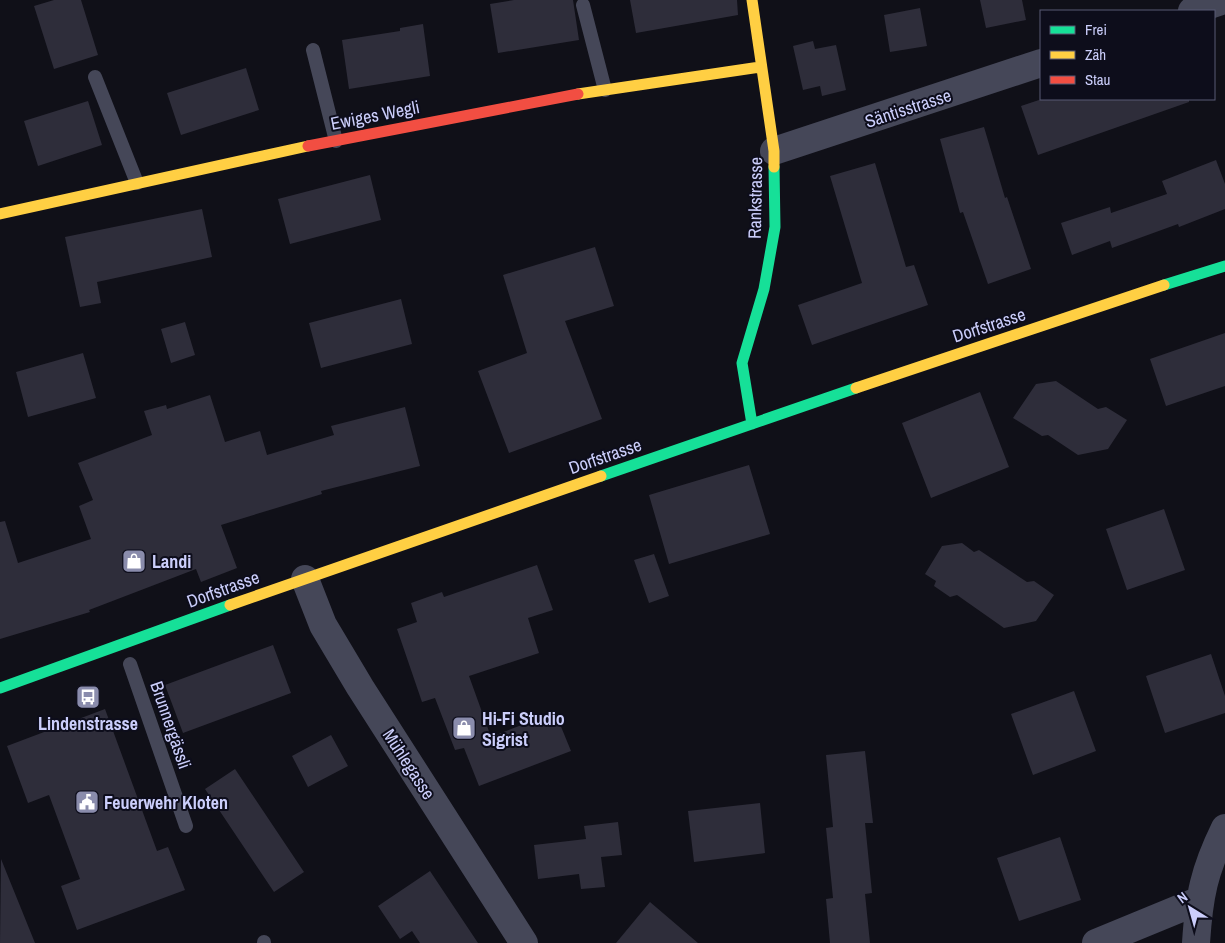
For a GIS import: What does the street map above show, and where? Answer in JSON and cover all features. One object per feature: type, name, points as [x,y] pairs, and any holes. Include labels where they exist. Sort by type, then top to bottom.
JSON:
[{"type":"main road","name":"Rankstrasse","points":[[752,0],[760,67],[774,151],[776,227],[764,289],[742,364],[752,424]]},
{"type":"main road","name":"Ewiges Wegli","points":[[0,214],[336,141],[536,101],[760,67]]},
{"type":"main road","name":"Dorfstrasse","points":[[0,688],[305,579],[752,424],[1122,298],[1225,266]]},
{"type":"street","points":[[1195,10],[1224,0]]},
{"type":"street","name":"Säntisstrasse","points":[[774,151],[1040,63]]},
{"type":"street","name":"Mühlegasse","points":[[305,579],[322,625],[524,943]]},
{"type":"street","points":[[1196,943],[1198,902],[1206,870],[1225,828]]},
{"type":"street","points":[[1096,943],[1198,902]]},
{"type":"lane","points":[[583,5],[605,90]]},
{"type":"lane","points":[[313,50],[336,141]]},
{"type":"lane","points":[[95,77],[137,183]]},
{"type":"lane","name":"Brunnergässli","points":[[130,664],[186,826]]},
{"type":"building","points":[[54,0],[81,0],[98,55],[54,69],[34,6]]},
{"type":"building","points":[[514,0],[573,0],[579,40],[498,53],[490,4]]},
{"type":"building","points":[[630,0],[737,0],[738,15],[636,33]]},
{"type":"building","points":[[980,0],[1022,0],[1026,20],[986,28]]},
{"type":"building","points":[[920,8],[927,46],[890,52],[884,15]]},
{"type":"building","points":[[423,24],[430,76],[349,89],[342,40],[400,31],[400,28]]},
{"type":"building","points":[[813,41],[815,49],[836,45],[846,90],[822,96],[820,86],[803,90],[793,46]]},
{"type":"building","points":[[246,68],[259,110],[181,135],[167,93]]},
{"type":"building","points":[[1040,100],[1189,100],[1189,102],[1038,155],[1021,106]]},
{"type":"building","points":[[88,101],[102,145],[38,166],[24,121]]},
{"type":"building","points":[[984,127],[1005,198],[1007,197],[1031,269],[988,284],[963,212],[960,213],[940,139]]},
{"type":"building","points":[[1216,160],[1225,184],[1225,209],[1179,227],[1178,224],[1112,248],[1110,241],[1072,255],[1061,223],[1110,207],[1111,213],[1167,194],[1162,181]]},
{"type":"building","points":[[875,163],[906,267],[914,265],[928,305],[812,345],[798,305],[862,283],[830,176]]},
{"type":"building","points":[[370,175],[381,220],[290,244],[278,199]]},
{"type":"building","points":[[202,209],[212,257],[97,282],[101,303],[80,307],[65,237]]},
{"type":"building","points":[[595,247],[614,306],[565,321],[602,419],[509,453],[478,371],[527,353],[503,275]]},
{"type":"building","points":[[401,299],[412,344],[321,368],[309,323]]},
{"type":"building","points":[[185,322],[195,355],[171,363],[161,329]]},
{"type":"building","points":[[1225,333],[1225,386],[1166,406],[1150,359]]},
{"type":"building","points":[[83,353],[96,398],[28,417],[16,372]]},
{"type":"building","points":[[1056,381],[1098,409],[1106,407],[1127,420],[1108,449],[1078,455],[1048,435],[1042,436],[1013,418],[1036,384]]},
{"type":"building","points":[[980,392],[1009,467],[931,498],[902,423]]},
{"type":"building","points":[[210,395],[225,442],[260,431],[267,455],[334,435],[331,426],[405,407],[420,466],[321,491],[322,494],[221,525],[237,568],[201,582],[196,569],[89,610],[90,612],[0,639],[0,522],[5,521],[18,563],[91,539],[79,506],[93,500],[78,463],[152,435],[144,411],[166,405],[167,409]]},
{"type":"building","points":[[749,465],[770,534],[669,564],[649,495]]},
{"type":"building","points":[[1164,509],[1185,570],[1127,590],[1106,529]]},
{"type":"building","points":[[962,543],[974,552],[979,550],[1027,582],[1034,581],[1054,595],[1036,621],[1004,628],[957,595],[950,597],[934,586],[936,581],[925,574],[942,546]]},
{"type":"building","points":[[654,554],[669,596],[649,603],[634,560]]},
{"type":"building","points":[[537,565],[553,610],[528,618],[539,653],[469,676],[491,737],[555,712],[571,751],[479,786],[464,748],[455,750],[435,698],[422,702],[397,629],[417,622],[411,603],[442,592],[444,597]]},
{"type":"building","points":[[273,645],[291,693],[183,733],[165,685]]},
{"type":"building","points":[[1211,654],[1225,696],[1225,713],[1165,733],[1146,676]]},
{"type":"building","points":[[1074,691],[1096,751],[1033,775],[1011,714]]},
{"type":"building","points":[[105,709],[157,851],[168,847],[185,890],[77,930],[61,886],[80,879],[49,795],[28,803],[7,746]]},
{"type":"building","points":[[331,735],[348,766],[308,787],[292,756]]},
{"type":"building","points":[[865,751],[873,823],[865,823],[872,893],[865,894],[870,943],[830,943],[826,899],[833,898],[826,828],[833,827],[826,755]]},
{"type":"building","points":[[235,769],[304,872],[274,892],[205,789]]},
{"type":"building","points":[[760,803],[765,853],[694,862],[688,811]]},
{"type":"building","points":[[618,822],[622,855],[601,857],[605,887],[581,889],[579,874],[538,879],[534,845],[586,839],[584,826]]},
{"type":"building","points":[[1060,837],[1081,900],[1019,921],[997,858]]},
{"type":"building","points":[[1,859],[35,943],[0,943]]},
{"type":"building","points":[[430,871],[478,943],[420,943],[412,931],[400,939],[378,906]]},
{"type":"building","points":[[650,902],[698,943],[616,943]]},
{"type":"traffic: fast","points":[[752,424],[742,363],[764,289],[775,227],[774,167]]},
{"type":"traffic: fast","points":[[1164,285],[1225,266]]},
{"type":"traffic: fast","points":[[601,476],[856,388]]},
{"type":"traffic: fast","points":[[0,688],[230,605]]},
{"type":"traffic: slow","points":[[752,0],[774,151],[774,167]]},
{"type":"traffic: slow","points":[[578,94],[760,67]]},
{"type":"traffic: slow","points":[[0,214],[308,146]]},
{"type":"traffic: slow","points":[[856,388],[1164,285]]},
{"type":"traffic: slow","points":[[230,605],[601,476]]},
{"type":"traffic: jam","points":[[308,146],[578,94]]},
{"type":"place","name":"Landi","points":[[134,561]]},
{"type":"place","name":"Lindenstrasse","points":[[88,697]]},
{"type":"place","name":"Hi-Fi Studio Sigrist","points":[[464,728]]},
{"type":"place","name":"Feuerwehr Kloten","points":[[87,802]]}]
